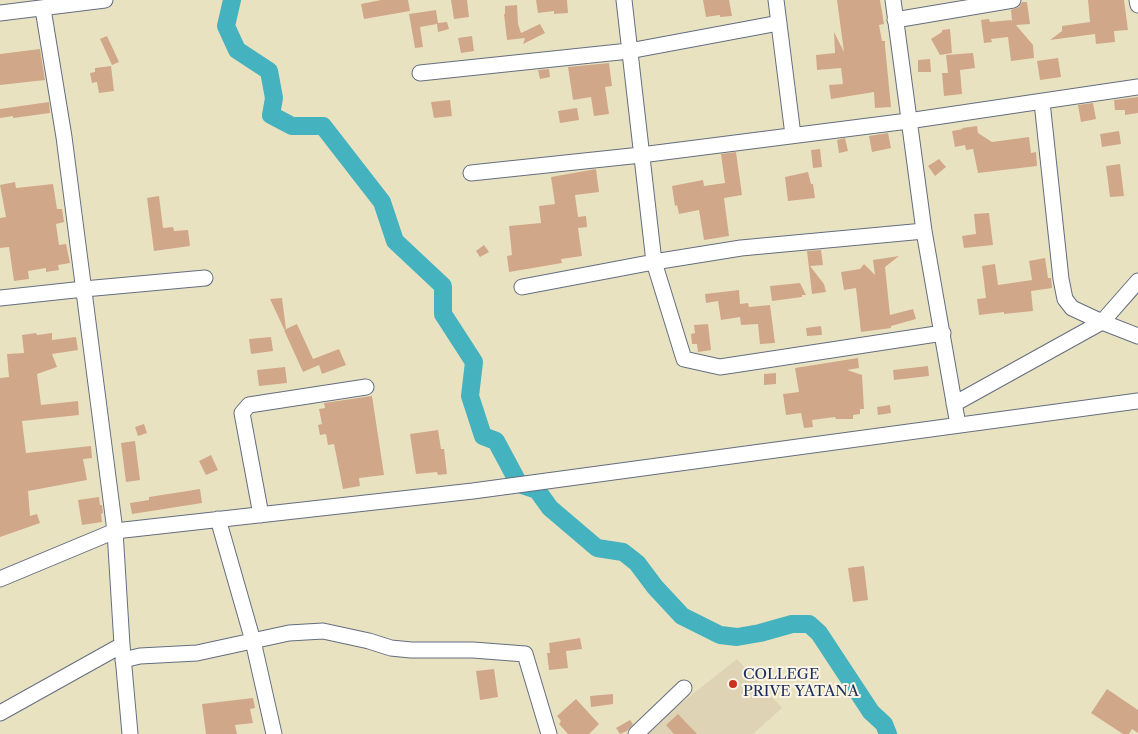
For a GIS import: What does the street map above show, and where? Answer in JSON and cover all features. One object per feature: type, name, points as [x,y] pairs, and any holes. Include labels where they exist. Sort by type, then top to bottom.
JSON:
[{"type":"street","points":[[0,13],[33,6],[105,0]]},
{"type":"street","points":[[624,0],[654,262],[684,359],[720,367],[943,333]]},
{"type":"street","points":[[776,0],[793,135]]},
{"type":"street","points":[[893,0],[924,231],[958,425]]},
{"type":"street","points":[[895,20],[1013,0]]},
{"type":"street","points":[[1137,0],[1138,5]]},
{"type":"street","points":[[33,6],[64,137],[84,289],[115,531],[127,732]]},
{"type":"street","points":[[420,73],[629,51],[779,23]]},
{"type":"street","points":[[470,173],[642,155],[908,121],[1138,87]]},
{"type":"street","points":[[1042,102],[1061,279],[1065,299],[1072,308],[1138,336]]},
{"type":"street","points":[[522,287],[654,262],[742,248],[924,231]]},
{"type":"street","points":[[0,298],[205,278]]},
{"type":"street","points":[[954,404],[1102,322],[1138,281]]},
{"type":"street","points":[[261,514],[242,413],[249,405],[366,387]]},
{"type":"street","points":[[0,579],[115,531],[473,490],[1138,401]]},
{"type":"street","points":[[218,520],[254,641],[274,734]]},
{"type":"street","points":[[123,660],[140,656],[197,653],[289,633],[323,631],[392,648],[410,650],[472,650],[525,654],[549,734]]},
{"type":"street","points":[[0,712],[122,644]]},
{"type":"street","points":[[636,734],[684,688]]},
{"type":"shaded area","name":"COLLEGE PRIVE YATANA","points":[[737,659],[782,708],[753,734],[642,734]]},
{"type":"building","points":[[381,0],[408,0],[410,11],[364,19],[361,4]]},
{"type":"building","points":[[451,0],[467,0],[469,17],[454,19]]},
{"type":"building","points":[[536,0],[567,0],[568,13],[554,14],[554,11],[538,13]]},
{"type":"building","points":[[703,0],[729,0],[732,16],[706,17]]},
{"type":"building","points":[[837,0],[880,0],[884,24],[879,25],[882,41],[885,41],[891,107],[875,108],[874,92],[831,99],[829,85],[843,84],[841,68],[817,70],[816,55],[835,53],[834,32],[844,52]]},
{"type":"building","points":[[1088,0],[1124,0],[1128,30],[1114,31],[1115,42],[1096,44],[1095,34],[1050,40],[1062,31],[1062,26],[1090,22]]},
{"type":"building","points":[[1022,2],[1027,2],[1030,24],[1016,25],[1033,45],[1034,58],[1011,61],[1008,37],[991,39],[992,42],[984,43],[981,20],[989,19],[990,22],[1012,21],[1011,10],[1019,7]]},
{"type":"building","points":[[517,5],[518,24],[521,33],[540,24],[545,33],[523,44],[525,38],[507,40],[505,6]]},
{"type":"building","points":[[436,10],[438,23],[447,22],[449,29],[438,32],[437,24],[420,27],[423,47],[415,48],[409,14]]},
{"type":"building","points":[[950,29],[952,53],[940,55],[931,39],[942,32],[942,30]]},
{"type":"building","points":[[107,36],[119,62],[112,65],[100,39]]},
{"type":"building","points":[[472,36],[474,51],[461,53],[458,38]]},
{"type":"building","points":[[40,49],[45,80],[0,85],[0,54]]},
{"type":"building","points":[[973,53],[975,68],[960,70],[962,94],[944,96],[942,73],[948,73],[946,55]]},
{"type":"building","points":[[1058,58],[1061,77],[1040,80],[1037,61]]},
{"type":"building","points":[[930,59],[931,72],[918,72],[918,60]]},
{"type":"building","points":[[609,63],[612,86],[605,87],[609,114],[594,116],[591,97],[573,100],[568,67]]},
{"type":"building","points":[[111,66],[114,91],[99,93],[97,82],[92,83],[90,73],[95,72],[95,68]]},
{"type":"building","points":[[549,69],[550,77],[540,79],[538,70]]},
{"type":"building","points":[[1138,97],[1138,113],[1125,115],[1125,110],[1115,110],[1114,100]]},
{"type":"building","points":[[450,100],[452,116],[434,118],[431,102]]},
{"type":"building","points":[[49,102],[50,113],[0,118],[0,109]]},
{"type":"building","points":[[1093,103],[1096,119],[1081,122],[1078,105]]},
{"type":"building","points":[[577,108],[579,120],[560,123],[558,111]]},
{"type":"building","points":[[977,126],[978,133],[992,142],[1029,137],[1031,153],[1036,152],[1037,166],[978,173],[973,149],[966,150],[965,145],[955,147],[952,131]]},
{"type":"building","points":[[1119,131],[1121,144],[1102,147],[1100,134]]},
{"type":"building","points":[[888,133],[891,148],[872,152],[869,136]]},
{"type":"building","points":[[845,138],[848,151],[839,153],[837,140]]},
{"type":"building","points":[[820,149],[822,167],[813,168],[811,150]]},
{"type":"building","points":[[736,152],[742,195],[724,198],[729,236],[704,240],[699,210],[679,214],[677,205],[675,206],[672,186],[703,180],[704,186],[725,183],[721,154]]},
{"type":"building","points":[[939,159],[946,167],[935,176],[928,166]]},
{"type":"building","points":[[1120,164],[1124,196],[1110,197],[1106,166]]},
{"type":"building","points":[[596,169],[599,192],[575,195],[578,217],[586,216],[587,227],[578,228],[582,256],[561,259],[562,263],[509,272],[507,256],[512,255],[509,226],[541,223],[539,206],[555,204],[551,177]]},
{"type":"building","points":[[808,172],[811,184],[813,184],[815,198],[788,201],[785,177]]},
{"type":"building","points":[[15,182],[16,188],[53,184],[57,209],[62,209],[64,222],[56,224],[59,245],[66,244],[70,263],[58,265],[59,270],[46,272],[46,268],[28,271],[29,279],[14,281],[9,247],[0,248],[0,218],[6,217],[0,185]]},
{"type":"building","points":[[159,196],[163,228],[173,227],[174,231],[188,230],[190,246],[154,251],[147,198]]},
{"type":"building","points":[[989,213],[993,245],[964,248],[962,236],[976,234],[974,214]]},
{"type":"building","points":[[484,245],[489,252],[480,257],[476,251]]},
{"type":"building","points":[[821,250],[823,265],[810,266],[824,284],[826,292],[812,294],[807,251]]},
{"type":"building","points":[[899,256],[885,267],[890,315],[913,309],[916,319],[891,326],[891,328],[861,332],[856,288],[844,290],[841,272],[860,269],[864,264],[875,275],[873,260]]},
{"type":"building","points":[[1045,258],[1048,278],[1051,278],[1052,288],[1031,291],[1033,311],[979,315],[977,299],[986,298],[982,266],[995,264],[998,285],[1032,280],[1029,261]]},
{"type":"building","points":[[800,283],[806,295],[772,301],[770,286]]},
{"type":"building","points":[[739,290],[740,304],[748,303],[749,307],[770,305],[775,343],[760,344],[758,324],[741,325],[740,317],[721,320],[718,301],[706,303],[705,294]]},
{"type":"building","points":[[282,298],[286,329],[284,329],[270,299]]},
{"type":"building","points":[[297,324],[313,359],[339,349],[346,365],[322,374],[319,365],[303,372],[284,330]]},
{"type":"building","points":[[708,324],[711,350],[698,352],[697,344],[692,344],[691,334],[695,333],[694,325]]},
{"type":"building","points":[[821,326],[822,335],[807,336],[806,328]]},
{"type":"building","points":[[36,333],[37,335],[52,333],[52,340],[76,337],[78,350],[52,354],[57,367],[37,374],[41,405],[78,401],[79,415],[22,421],[26,453],[91,446],[92,458],[83,459],[87,480],[28,491],[30,516],[37,514],[40,523],[0,537],[0,378],[9,377],[7,354],[24,353],[22,335]]},
{"type":"building","points":[[271,337],[273,351],[251,354],[249,339]]},
{"type":"building","points":[[858,358],[859,368],[847,370],[862,375],[864,409],[860,409],[860,414],[853,415],[853,419],[836,419],[835,417],[812,420],[813,427],[804,428],[801,413],[786,415],[783,394],[799,392],[795,368]]},
{"type":"building","points":[[928,366],[929,376],[894,380],[893,370]]},
{"type":"building","points":[[285,367],[287,383],[259,386],[257,370]]},
{"type":"building","points":[[776,373],[776,384],[764,385],[764,374]]},
{"type":"building","points":[[372,396],[384,475],[359,478],[360,486],[343,489],[334,444],[328,445],[326,434],[320,435],[318,425],[322,424],[319,409],[325,408],[324,403]]},
{"type":"building","points":[[890,405],[891,413],[878,415],[877,407]]},
{"type":"building","points":[[144,424],[147,433],[138,436],[135,427]]},
{"type":"building","points":[[438,430],[441,449],[444,449],[447,474],[438,475],[437,472],[416,474],[410,434]]},
{"type":"building","points":[[135,441],[140,480],[126,482],[121,443]]},
{"type":"building","points":[[211,455],[218,470],[206,475],[199,461]]},
{"type":"building","points":[[200,489],[202,503],[132,514],[130,503],[149,500],[149,497]]},
{"type":"building","points":[[99,497],[103,513],[101,514],[102,522],[82,525],[78,500]]},
{"type":"building","points":[[864,566],[868,600],[853,602],[848,568]]},
{"type":"building","points":[[580,638],[582,649],[566,651],[568,668],[549,670],[547,653],[550,653],[549,643]]},
{"type":"building","points":[[494,669],[498,697],[480,700],[476,671]]},
{"type":"building","points":[[1107,689],[1138,710],[1138,733],[1132,729],[1129,734],[1123,734],[1091,713]]},
{"type":"building","points":[[613,694],[613,704],[591,707],[590,696]]},
{"type":"building","points":[[253,698],[255,708],[250,709],[253,723],[235,725],[237,734],[206,734],[202,704]]},
{"type":"building","points":[[576,699],[599,724],[589,734],[568,734],[559,724],[561,721],[557,716]]},
{"type":"building","points":[[678,714],[697,734],[674,734],[666,725]]},
{"type":"building","points":[[630,720],[633,724],[627,731],[620,734],[616,728]]},
{"type":"waterway","points":[[232,0],[226,26],[237,50],[269,71],[274,98],[271,115],[292,126],[323,126],[382,202],[395,241],[443,286],[443,314],[474,362],[470,396],[483,436],[496,441],[519,484],[537,490],[550,508],[597,548],[623,552],[637,563],[655,587],[682,616],[720,635],[737,637],[792,624],[809,624],[819,633],[871,712],[884,724],[888,734]]},
{"type":"place","name":"COLLEGE PRIVE YATANA","points":[[733,684]]}]
